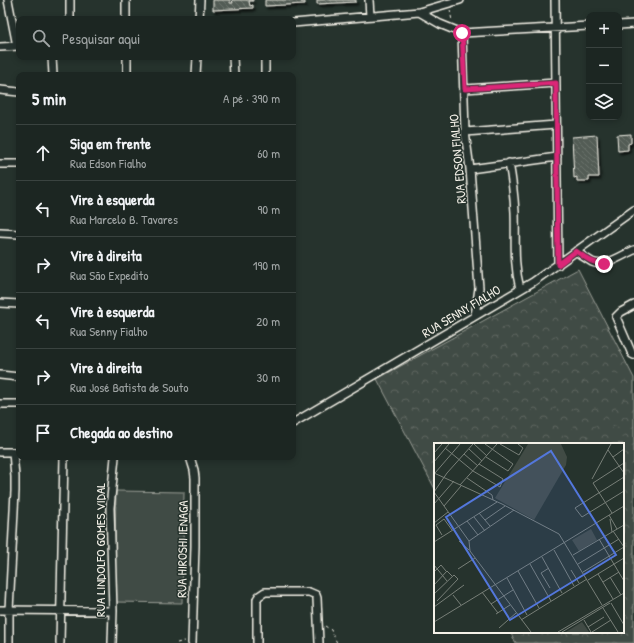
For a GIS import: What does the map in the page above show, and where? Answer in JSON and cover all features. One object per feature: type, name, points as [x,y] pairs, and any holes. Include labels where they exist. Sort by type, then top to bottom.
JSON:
[{"type":"street","points":[[8,0],[16,37]]},
{"type":"street","points":[[70,0],[70,16]]},
{"type":"street","points":[[126,0],[126,16]]},
{"type":"street","points":[[199,16],[200,0]]},
{"type":"street","points":[[369,0],[370,16]]},
{"type":"street","points":[[296,23],[418,12],[434,4],[449,4],[460,0]]},
{"type":"street","points":[[555,0],[558,265]]},
{"type":"street","points":[[418,12],[440,24],[462,33],[586,26]]},
{"type":"street","points":[[622,25],[634,24]]},
{"type":"street","name":"RUA EDSON FIALHO","points":[[462,33],[465,89],[465,132],[470,169],[479,288],[475,316]]},
{"type":"street","points":[[0,47],[16,46]]},
{"type":"street","points":[[52,60],[53,72]]},
{"type":"street","points":[[127,60],[127,72]]},
{"type":"street","points":[[196,60],[196,72]]},
{"type":"street","points":[[233,60],[234,72]]},
{"type":"street","points":[[265,60],[266,72]]},
{"type":"street","points":[[465,89],[556,83]]},
{"type":"street","points":[[0,90],[16,92]]},
{"type":"street","points":[[465,132],[556,125]]},
{"type":"street","points":[[470,169],[557,158]]},
{"type":"street","points":[[509,163],[514,192],[514,263],[520,289]]},
{"type":"street","points":[[0,164],[16,164]]},
{"type":"street","name":"RUA SENNY FIALHO","points":[[296,421],[520,289],[558,265],[634,210]]},
{"type":"street","points":[[0,233],[16,234]]},
{"type":"street","points":[[576,251],[592,262],[604,264],[634,250]]},
{"type":"street","points":[[0,303],[16,304]]},
{"type":"street","points":[[634,305],[621,312],[616,317],[616,320],[634,356]]},
{"type":"street","points":[[0,376],[16,377]]},
{"type":"street","points":[[0,404],[16,404]]},
{"type":"street","points":[[0,452],[16,452],[9,610],[9,643]]},
{"type":"street","points":[[60,643],[64,460]]},
{"type":"street","name":"RUA LINDOLFO GOMES VIDAL","points":[[112,643],[113,611],[110,508],[115,460]]},
{"type":"street","name":"RUA HIROSHI IENAGA","points":[[191,460],[195,478],[195,546],[192,641]]},
{"type":"street","points":[[257,643],[257,599],[265,592],[314,593],[317,598],[319,643]]},
{"type":"street","points":[[0,610],[113,611]]},
{"type":"path","points":[[449,4],[453,25]]},
{"type":"path","points":[[319,623],[331,630],[337,643]]},
{"type":"path","points":[[177,643],[192,641]]},
{"type":"green space","points":[[578,269],[634,378],[634,643],[516,643],[511,633],[624,633],[624,443],[434,443],[434,487],[377,379]]},
{"type":"green space","points":[[116,491],[184,492],[182,603],[114,602]]},
{"type":"building","points":[[213,0],[230,0],[230,3],[233,3],[232,0],[253,0],[249,1],[250,6],[253,5],[253,8],[213,10]]},
{"type":"building","points":[[265,0],[301,0],[301,2],[305,2],[305,4],[265,6]]},
{"type":"building","points":[[317,0],[356,0],[356,2],[317,4]]},
{"type":"building","points":[[631,134],[631,143],[628,144],[628,150],[618,151],[617,135]]},
{"type":"building","points":[[597,135],[599,177],[589,177],[589,181],[577,181],[577,177],[574,178],[572,137]]},
{"type":"route","points":[[462,33],[465,89],[556,83],[558,265],[576,251],[592,262],[604,264]]}]
